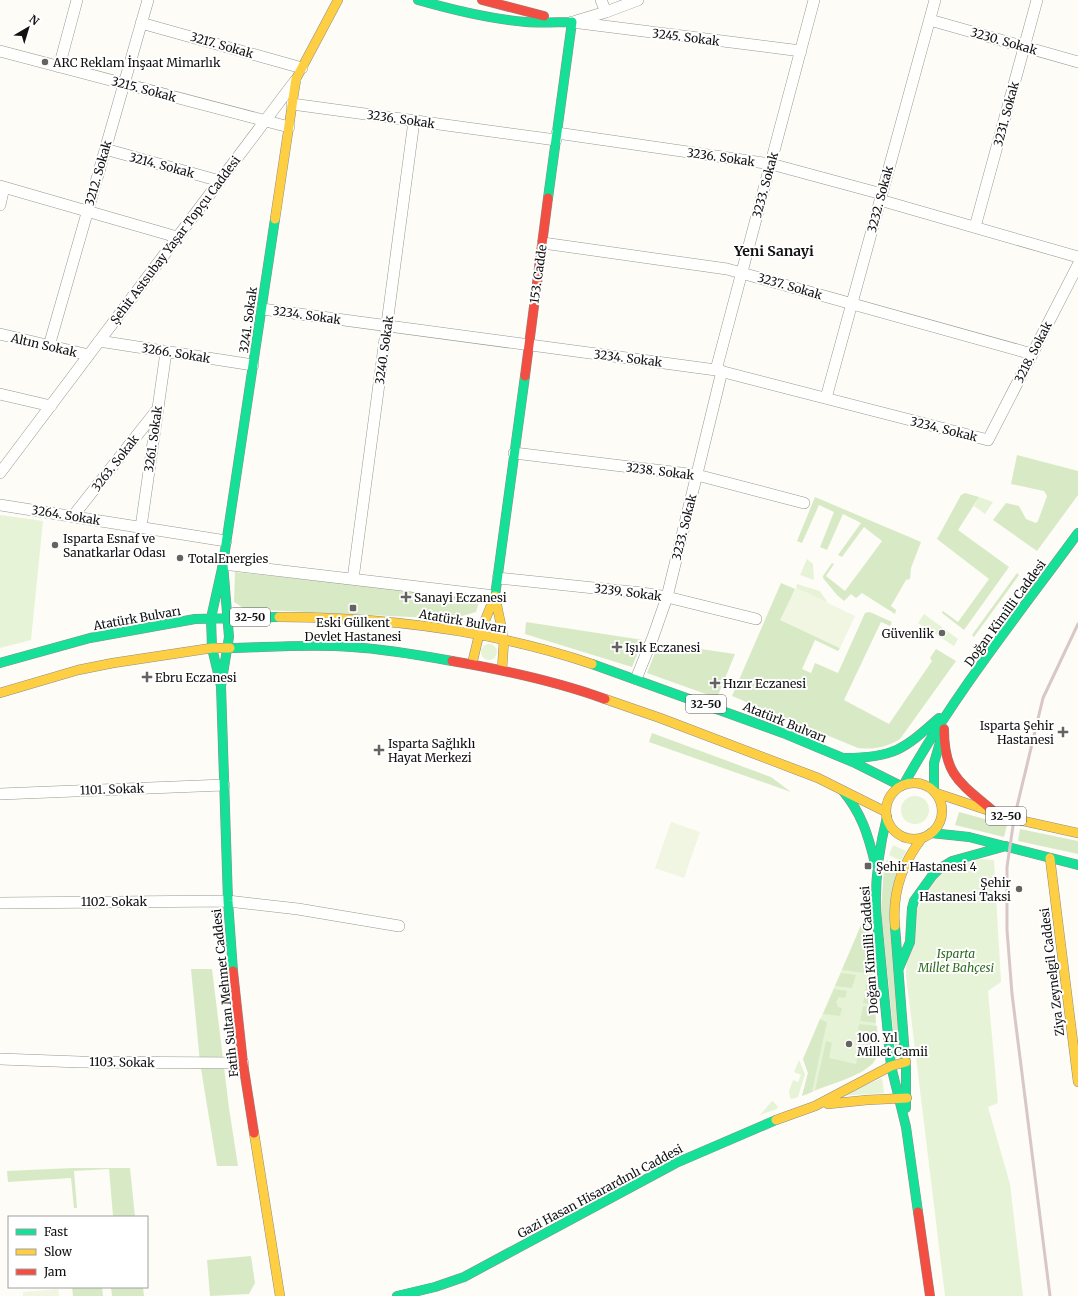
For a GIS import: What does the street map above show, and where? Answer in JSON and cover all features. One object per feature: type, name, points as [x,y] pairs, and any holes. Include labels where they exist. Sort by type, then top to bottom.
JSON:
[{"type":"main road","name":"Şehit Astsubay Yaşar Topçu Caddesi","points":[[296,79],[338,0]]},
{"type":"main road","points":[[418,0],[501,19],[545,23],[572,22]]},
{"type":"main road","points":[[482,0],[530,13],[572,22]]},
{"type":"main road","name":"153. Cadde","points":[[495,596],[572,22]]},
{"type":"main road","name":"3241. Sokak","points":[[221,686],[212,648],[210,618],[223,564],[296,79]]},
{"type":"main road","name":"Doğan Kimilli Caddesi","points":[[902,785],[952,707],[1078,533]]},
{"type":"main road","name":"3241. Sokak","points":[[221,686],[228,646],[228,617],[223,564]]},
{"type":"main road","points":[[472,664],[479,635],[495,596]]},
{"type":"main road","points":[[495,596],[504,640],[502,670]]},
{"type":"main road","name":"Atatürk Bulvarı","points":[[0,663],[90,638],[195,619],[228,617],[310,617],[400,623],[479,635],[550,651],[636,679],[763,725],[844,758],[902,785]]},
{"type":"main road","name":"32-50","points":[[0,693],[78,670],[113,662],[228,646],[352,647],[400,652],[472,664],[560,684],[638,710],[790,767],[841,788],[887,814]]},
{"type":"main road","name":"Fatih Sultan Mehmet Caddesi","points":[[221,686],[228,901],[233,971],[243,1063],[280,1296]]},
{"type":"main road","points":[[844,758],[876,757],[899,750],[919,736],[952,707]]},
{"type":"main road","name":"Doğan Kimilli Caddesi","points":[[935,792],[934,763],[952,707]]},
{"type":"main road","points":[[944,729],[946,756],[955,775],[970,792],[996,813]]},
{"type":"main road","points":[[916,782],[923,784],[935,792],[940,800],[942,815],[940,823],[931,833],[922,838],[915,839],[901,836],[891,827],[886,807],[891,794],[902,785],[916,782]]},
{"type":"main road","points":[[841,788],[855,806],[866,825],[877,871]]},
{"type":"main road","name":"32-50","points":[[935,792],[1014,819],[1078,833]]},
{"type":"main road","name":"Doğan Kimilli Caddesi","points":[[887,814],[875,884],[876,910],[891,1066],[902,1098],[930,1296]]},
{"type":"main road","name":"32-50","points":[[931,833],[962,835],[1078,864]]},
{"type":"main road","name":"Doğan Kimilli Caddesi","points":[[902,1098],[906,1062],[894,918],[895,893],[907,860],[922,838]]},
{"type":"main road","points":[[898,969],[910,942],[912,908],[914,901],[932,876],[939,869],[952,861],[1006,846]]},
{"type":"main road","name":"Ziya Zeynelgil Caddesi","points":[[1050,858],[1078,1082]]},
{"type":"main road","name":"Gazi Hasan Hisarardınlı Caddesi","points":[[397,1296],[436,1287],[464,1276],[676,1163],[791,1114],[815,1106],[891,1066],[906,1062]]},
{"type":"main road","name":"Gazi Hasan Hisarardınlı Caddesi","points":[[815,1106],[848,1101],[902,1098]]},
{"type":"street","points":[[59,67],[77,0]]},
{"type":"street","name":"3212. Sokak","points":[[49,346],[148,0]]},
{"type":"street","points":[[601,0],[606,12]]},
{"type":"street","points":[[572,22],[606,12],[638,0]]},
{"type":"street","name":"3233. Sokak","points":[[636,679],[667,597],[697,475],[742,273],[814,0]]},
{"type":"street","name":"3232. Sokak","points":[[826,398],[935,0]]},
{"type":"street","name":"3231. Sokak","points":[[975,227],[1037,0]]},
{"type":"street","name":"3230. Sokak","points":[[930,20],[1078,62]]},
{"type":"street","name":"3245. Sokak","points":[[572,22],[801,51]]},
{"type":"street","name":"3217. Sokak","points":[[141,23],[302,68]]},
{"type":"street","name":"3215. Sokak","points":[[0,51],[289,127]]},
{"type":"street","name":"Şehit Astsubay Yaşar Topçu Caddesi","points":[[1,469],[51,406],[296,79]]},
{"type":"street","name":"3236. Sokak","points":[[292,104],[414,121],[557,137],[771,164],[1078,257]]},
{"type":"street","name":"3240. Sokak","points":[[352,579],[414,121]]},
{"type":"street","name":"3214. Sokak","points":[[105,149],[220,181]]},
{"type":"street","points":[[0,205],[2,187],[177,237]]},
{"type":"street","name":"3237. Sokak","points":[[542,243],[709,266],[742,273],[1032,354]]},
{"type":"street","name":"3218. Sokak","points":[[988,440],[1078,265]]},
{"type":"street","name":"3234. Sokak","points":[[262,309],[719,371],[988,440]]},
{"type":"street","name":"Altın Sokak","points":[[0,334],[89,355]]},
{"type":"street","name":"3266. Sokak","points":[[99,341],[253,366]]},
{"type":"street","name":"3261. Sokak","points":[[141,527],[166,352]]},
{"type":"street","points":[[0,394],[51,406]]},
{"type":"street","name":"3263. Sokak","points":[[73,516],[158,410]]},
{"type":"street","name":"3238. Sokak","points":[[514,452],[697,475],[804,503]]},
{"type":"street","name":"3264. Sokak","points":[[0,504],[226,541]]},
{"type":"street","points":[[223,564],[495,596]]},
{"type":"street","name":"3239. Sokak","points":[[498,578],[667,597],[756,620]]},
{"type":"street","name":"1101. Sokak","points":[[0,794],[224,785]]},
{"type":"street","name":"1102. Sokak","points":[[0,903],[228,901],[298,909],[399,926]]},
{"type":"street","name":"1103. Sokak","points":[[0,1059],[80,1062],[243,1063]]},
{"type":"green space","points":[[1017,455],[1078,471],[1078,495],[1037,551],[993,520],[1006,503],[1019,506],[1026,519],[1036,523],[1038,521],[1047,496],[1044,491],[1011,484]]},
{"type":"green space","points":[[965,493],[979,497],[958,530],[1009,567],[964,630],[942,613],[943,611],[958,622],[989,579],[937,539],[961,495]]},
{"type":"green space","points":[[815,497],[921,542],[911,568],[910,579],[906,580],[891,606],[896,610],[895,614],[862,593],[856,598],[851,594],[844,601],[823,578],[832,563],[834,564],[826,576],[845,591],[882,541],[864,527],[842,557],[838,555],[861,523],[843,514],[827,550],[820,547],[834,512],[819,505],[802,543],[797,541]]},
{"type":"green space","points":[[979,497],[993,502],[985,514],[974,506]]},
{"type":"green space","points":[[0,515],[43,521],[31,640],[0,648]]},
{"type":"green space","points":[[807,559],[813,564],[814,580],[800,575]]},
{"type":"green space","points":[[235,572],[480,598],[476,612],[452,619],[245,609],[234,602]]},
{"type":"green space","points":[[1017,573],[1019,575],[974,637],[972,635]]},
{"type":"green space","points":[[781,583],[795,589],[781,620],[840,648],[838,651],[815,640],[802,669],[811,673],[815,663],[838,673],[865,613],[872,613],[892,622],[890,626],[881,622],[844,700],[889,724],[932,661],[930,658],[936,649],[956,661],[900,739],[880,747],[869,749],[858,748],[732,696]]},
{"type":"green space","points":[[797,584],[820,591],[828,603],[796,588]]},
{"type":"green space","points":[[796,588],[855,616],[840,648],[780,620]]},
{"type":"green space","points":[[924,614],[958,639],[954,646],[918,623]]},
{"type":"green space","points":[[526,622],[643,640],[632,667],[525,634]]},
{"type":"green space","points":[[659,643],[735,654],[717,698],[647,673]]},
{"type":"green space","points":[[489,644],[496,649],[497,652],[492,659],[489,660],[482,655],[481,652],[486,645]]},
{"type":"green space","points":[[652,733],[771,777],[791,792],[649,742]]},
{"type":"green space","points":[[915,796],[925,800],[929,810],[925,820],[915,824],[905,820],[901,810],[905,800]]},
{"type":"green space","points":[[959,812],[1007,825],[1004,837],[955,825]]},
{"type":"green space","points":[[671,822],[700,832],[684,878],[655,868]]},
{"type":"green space","points":[[1020,829],[1078,841],[1078,854],[1018,841]]},
{"type":"green space","points":[[893,845],[906,851],[901,861],[889,855]]},
{"type":"green space","name":"Isparta Millet Bahçesi","points":[[978,859],[994,860],[1001,982],[988,991],[998,1103],[988,1107],[1010,1184],[1023,1296],[945,1296],[906,975],[916,911],[939,873]]},
{"type":"green space","points":[[887,860],[898,866],[901,1057],[896,1058],[881,910],[884,868]]},
{"type":"green space","points":[[868,909],[878,1053],[873,1064],[862,1072],[802,1096],[808,1073],[803,1059]]},
{"type":"green space","points":[[868,909],[873,974],[842,970]]},
{"type":"green space","points":[[191,969],[212,969],[229,1108],[238,1166],[217,1166],[200,1063]]},
{"type":"green space","points":[[841,973],[856,975],[852,988],[835,986]]},
{"type":"green space","points":[[868,977],[873,978],[875,1005],[863,1003]]},
{"type":"green space","points":[[834,989],[847,991],[845,998],[839,997],[836,1002],[838,1007],[842,1008],[840,1016],[823,1014]]},
{"type":"green space","points":[[863,1006],[875,1008],[876,1023],[860,1021]]},
{"type":"green space","points":[[820,1019],[827,1022],[812,1092],[802,1096],[808,1073],[803,1059]]},
{"type":"green space","points":[[859,1024],[877,1026],[879,1051],[875,1061],[851,1077],[815,1090],[826,1041],[832,1043],[829,1058],[856,1064],[859,1048],[865,1050],[869,1032],[858,1030]]},
{"type":"green space","points":[[799,1060],[805,1074],[798,1097],[792,1099],[790,1098],[789,1091],[793,1080],[798,1082],[801,1075],[794,1072]]},
{"type":"green space","points":[[882,1078],[884,1093],[840,1096]]},
{"type":"green space","points":[[773,1101],[778,1107],[777,1109],[760,1115],[771,1102]]},
{"type":"green space","points":[[72,1168],[130,1168],[135,1216],[113,1216],[109,1169],[74,1171],[77,1208],[74,1208],[71,1178],[8,1182],[7,1171]]},
{"type":"green space","points":[[251,1256],[255,1283],[249,1294],[210,1296],[207,1260]]},
{"type":"green space","points":[[72,1288],[102,1288],[103,1296],[73,1296]]},
{"type":"green space","points":[[111,1288],[143,1288],[144,1296],[112,1296]]},
{"type":"green space","points":[[58,1289],[59,1296],[23,1296],[23,1292]]},
{"type":"railway","points":[[1050,1296],[1012,994],[1007,930],[1007,867],[1014,819],[1043,698],[1078,624]]},
{"type":"traffic: fast","points":[[418,0],[458,11],[498,19],[532,22],[572,22]]},
{"type":"traffic: fast","points":[[548,198],[572,22]]},
{"type":"traffic: fast","points":[[223,564],[275,219]]},
{"type":"traffic: fast","points":[[495,596],[525,376]]},
{"type":"traffic: fast","points":[[904,784],[943,719],[1009,625],[1078,533]]},
{"type":"traffic: fast","points":[[223,564],[229,637],[221,686],[212,648],[211,618],[223,564]]},
{"type":"traffic: fast","points":[[0,663],[90,638],[195,619],[279,617]]},
{"type":"traffic: fast","points":[[230,648],[337,646],[415,654],[452,661]]},
{"type":"traffic: fast","points":[[592,664],[783,733],[855,763],[901,786]]},
{"type":"traffic: fast","points":[[221,686],[228,901],[233,971]]},
{"type":"traffic: fast","points":[[845,758],[862,758],[887,754],[897,750],[907,744],[939,718]]},
{"type":"traffic: fast","points":[[934,790],[934,763],[941,739]]},
{"type":"traffic: fast","points":[[843,791],[855,808],[864,825],[875,863]]},
{"type":"traffic: fast","points":[[887,817],[878,863],[876,910],[891,1066],[906,1127],[918,1212]]},
{"type":"traffic: fast","points":[[931,833],[969,837],[1078,865]]},
{"type":"traffic: fast","points":[[899,968],[910,942],[912,908],[914,901],[932,876],[939,869],[952,861],[1006,846]]},
{"type":"traffic: fast","points":[[895,926],[906,1069],[906,1108]]},
{"type":"traffic: fast","points":[[397,1296],[435,1287],[464,1277],[676,1163],[776,1120]]},
{"type":"traffic: slow","points":[[275,219],[296,79],[338,0]]},
{"type":"traffic: slow","points":[[472,664],[479,635],[495,596],[504,640],[502,670]]},
{"type":"traffic: slow","points":[[279,617],[398,623],[477,634],[554,652],[592,664]]},
{"type":"traffic: slow","points":[[0,693],[78,670],[113,663],[212,648],[230,648]]},
{"type":"traffic: slow","points":[[605,699],[660,718],[818,778],[886,812]]},
{"type":"traffic: slow","points":[[909,783],[919,783],[934,791],[940,800],[942,811],[940,822],[934,831],[919,839],[909,839],[898,834],[891,827],[886,816],[886,806],[891,795],[898,788],[909,783]]},
{"type":"traffic: slow","points":[[936,793],[1014,819],[1078,833]]},
{"type":"traffic: slow","points":[[895,926],[895,902],[900,880],[909,858],[922,838]]},
{"type":"traffic: slow","points":[[1050,858],[1078,1082]]},
{"type":"traffic: slow","points":[[776,1120],[815,1106],[891,1066],[906,1062]]},
{"type":"traffic: slow","points":[[828,1104],[907,1098]]},
{"type":"traffic: slow","points":[[254,1133],[280,1296]]},
{"type":"traffic: jam","points":[[482,0],[544,16]]},
{"type":"traffic: jam","points":[[525,376],[548,198]]},
{"type":"traffic: jam","points":[[452,661],[530,677],[605,699]]},
{"type":"traffic: jam","points":[[944,729],[947,757],[956,777],[992,810]]},
{"type":"traffic: jam","points":[[233,971],[243,1063],[254,1133]]},
{"type":"traffic: jam","points":[[918,1212],[930,1296]]},
{"type":"place","name":"ARC Reklam İnşaat Mimarlık","points":[[45,62]]},
{"type":"place","name":"Isparta Esnaf ve Sanatkarlar Odası","points":[[55,545]]},
{"type":"place","name":"TotalEnergies","points":[[180,558]]},
{"type":"place","name":"Sanayi Eczanesi","points":[[406,597]]},
{"type":"place","name":"Eski Gülkent Devlet Hastanesi","points":[[353,608]]},
{"type":"place","name":"Güvenlik","points":[[942,633]]},
{"type":"place","name":"Işık Eczanesi","points":[[617,647]]},
{"type":"place","name":"Ebru Eczanesi","points":[[147,677]]},
{"type":"place","name":"Hızır Eczanesi","points":[[715,683]]},
{"type":"place","name":"Isparta Şehir Hastanesi","points":[[1063,732]]},
{"type":"place","name":"Isparta Sağlıklı Hayat Merkezi","points":[[379,750]]},
{"type":"place","name":"Şehir Hastanesi 4","points":[[868,866]]},
{"type":"place","name":"Şehir Hastanesi Taksi","points":[[1019,889]]},
{"type":"place","name":"100. Yıl Millet Camii","points":[[849,1044]]},
{"type":"district","name":"Yeni Sanayi","points":[[774,251]]}]
